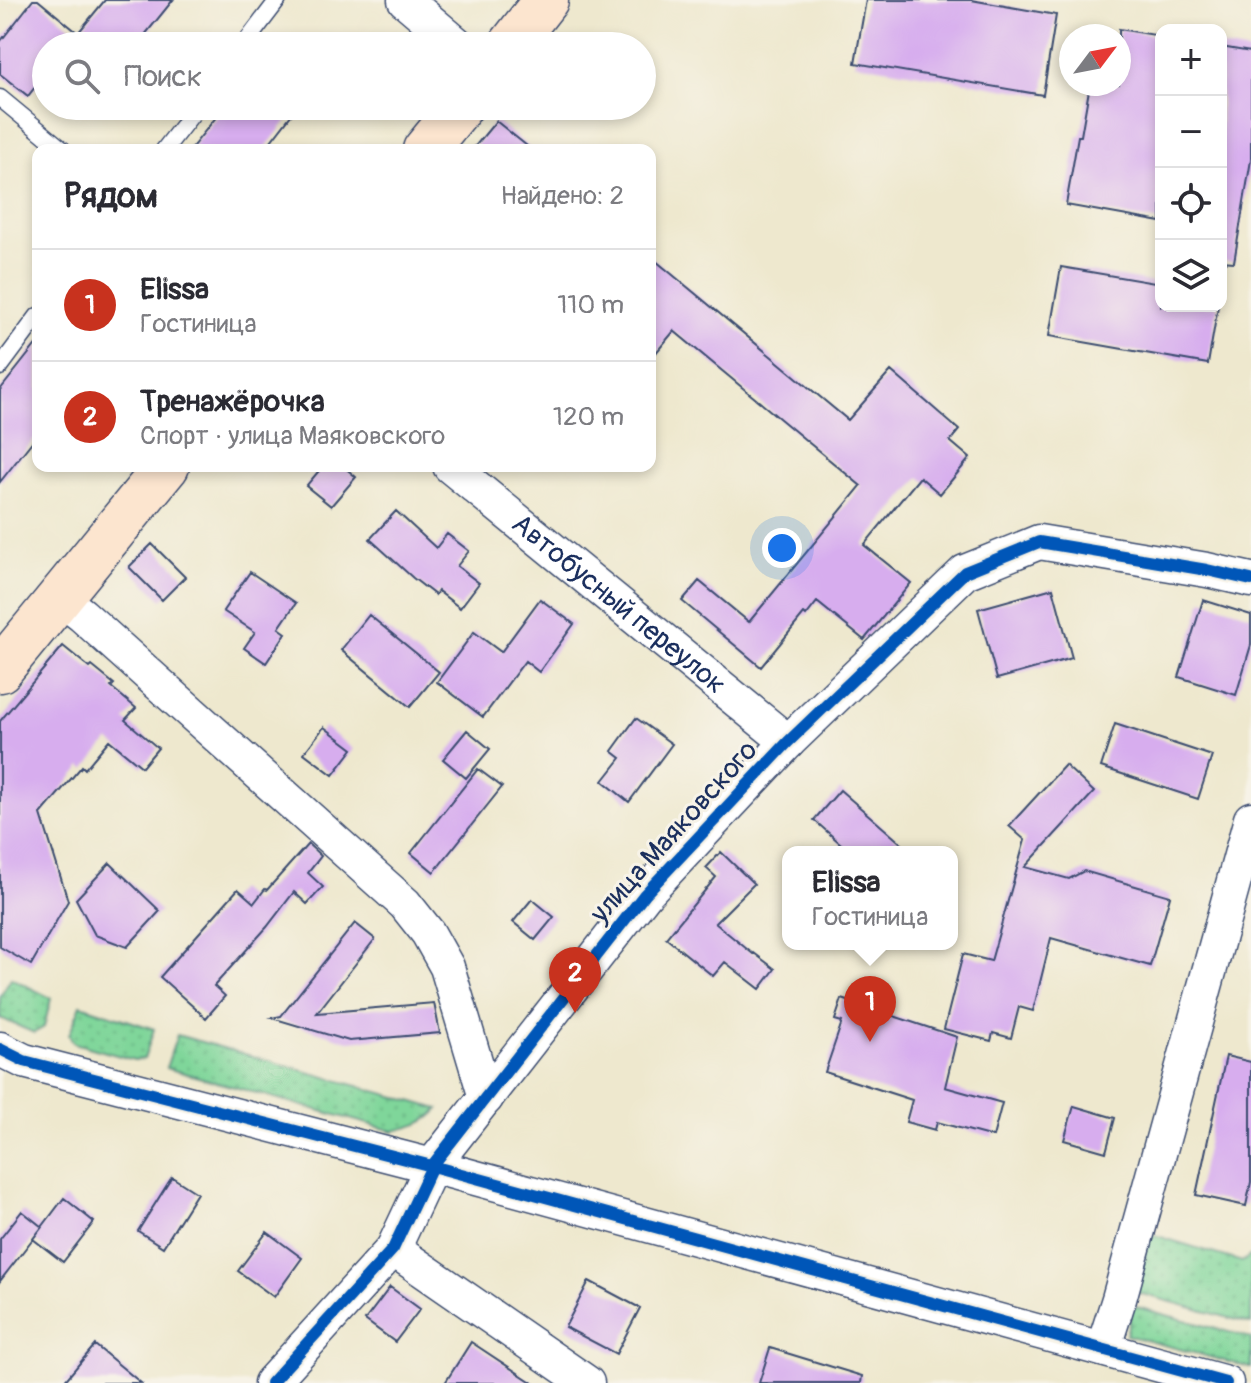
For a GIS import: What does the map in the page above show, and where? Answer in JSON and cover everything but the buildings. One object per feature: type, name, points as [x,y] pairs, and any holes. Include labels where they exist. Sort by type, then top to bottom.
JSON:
[{"type":"main road","points":[[521,32],[546,0]]},
{"type":"main road","points":[[430,144],[450,120]]},
{"type":"main road","points":[[0,670],[162,472]]},
{"type":"street","points":[[405,0],[443,32]]},
{"type":"street","name":"Автобусный переулок","points":[[457,472],[788,742]]},
{"type":"street","name":"улица Маяковского","points":[[271,1383],[393,1249],[432,1166],[645,894],[788,742],[965,572],[1039,542],[1251,580]]},
{"type":"street","points":[[60,598],[405,904],[428,933],[447,967],[486,1098]]},
{"type":"street","points":[[1103,1349],[1251,819]]},
{"type":"street","points":[[0,1049],[24,1061],[432,1166],[1226,1383]]},
{"type":"street","points":[[393,1249],[587,1383]]},
{"type":"lane","points":[[254,32],[278,0]]},
{"type":"lane","points":[[0,98],[56,144]]},
{"type":"lane","points":[[169,144],[187,120]]},
{"type":"lane","points":[[3,355],[32,323]]},
{"type":"green space","points":[[11,978],[51,998],[44,1027],[34,1033],[0,1018],[0,996]]},
{"type":"green space","points":[[81,1005],[154,1029],[144,1059],[134,1060],[74,1043],[69,1035]]},
{"type":"green space","points":[[177,1035],[439,1109],[423,1121],[393,1131],[166,1068]]},
{"type":"green space","points":[[1151,1234],[1242,1262],[1251,1255],[1251,1324],[1135,1292]]},
{"type":"green space","points":[[1133,1306],[1251,1338],[1251,1368],[1126,1335]]},
{"type":"cycle path","points":[[271,1383],[393,1249],[432,1166],[645,894],[788,742],[965,572],[1039,542],[1251,580]]},
{"type":"cycle path","points":[[0,1049],[24,1061],[432,1166],[1226,1383]]},
{"type":"place","name":"Тренажёрочка","points":[[575,1013]]},
{"type":"place","name":"Elissa","points":[[870,1042]]}]
